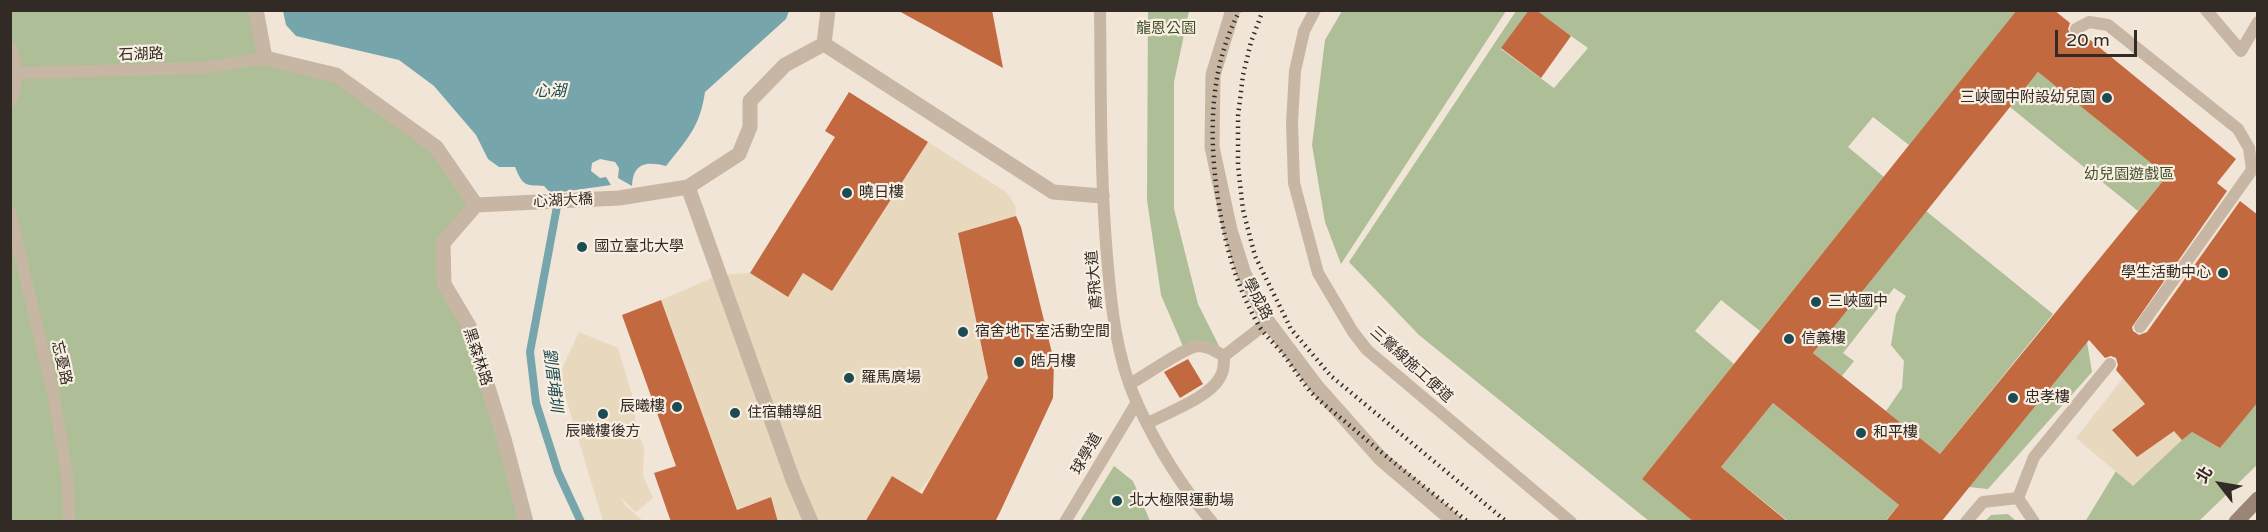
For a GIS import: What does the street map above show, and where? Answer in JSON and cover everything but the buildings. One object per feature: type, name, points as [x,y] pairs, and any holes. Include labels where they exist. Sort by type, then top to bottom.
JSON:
[{"type":"main road","points":[[2236,522],[2258,499]]},
{"type":"street","points":[[256,10],[265,58],[336,75],[436,147],[476,205]]},
{"type":"street","points":[[824,44],[828,10]]},
{"type":"street","name":"學成路","points":[[1233,10],[1214,75],[1212,147],[1230,230],[1244,274],[1268,322],[1317,387],[1381,459],[1455,522]]},
{"type":"street","points":[[811,522],[786,462],[688,187],[739,154],[750,127],[750,101],[785,65],[824,44]]},
{"type":"street","points":[[824,44],[1053,192],[1102,196]]},
{"type":"street","name":"心湖大橋","points":[[476,205],[619,198],[688,187]]},
{"type":"street","name":"黑森林路","points":[[476,205],[443,243],[444,284],[468,326],[504,439],[526,522]]},
{"type":"lane","name":"鳶飛大道","points":[[1100,10],[1102,196],[1112,310],[1130,384],[1137,402],[1170,466],[1212,522]]},
{"type":"lane","name":"三鶯線施工便道","points":[[1315,10],[1304,31],[1295,71],[1292,123],[1294,183],[1318,273],[1353,332],[1367,350],[1570,522]]},
{"type":"lane","points":[[2206,10],[2241,51],[2258,22]]},
{"type":"lane","points":[[2076,29],[2089,22],[2108,25],[2238,129],[2249,148],[2252,170],[2140,327]]},
{"type":"lane","points":[[10,47],[16,73],[14,95],[10,102]]},
{"type":"lane","name":"石湖路","points":[[16,73],[202,68],[265,58]]},
{"type":"lane","name":"忘憂路","points":[[10,213],[53,393],[68,480],[69,522]]},
{"type":"lane","points":[[1224,356],[1268,322]]},
{"type":"lane","points":[[1130,384],[1196,346],[1211,348],[1224,356]]},
{"type":"lane","points":[[1148,423],[1210,390],[1219,379],[1224,367],[1224,356]]},
{"type":"lane","points":[[2018,498],[2034,457],[2110,364]]},
{"type":"lane","name":"球學道","points":[[1065,522],[1137,402]]},
{"type":"lane","points":[[1966,522],[1983,502],[2018,498]]},
{"type":"lane","points":[[2018,498],[2034,522]]},
{"type":"green space","points":[[10,11],[256,11],[265,58],[336,75],[436,147],[476,205],[443,243],[444,284],[469,326],[526,521],[11,521]]},
{"type":"green space","name":"龍恩公園","points":[[1148,11],[1189,11],[1174,82],[1174,209],[1198,304],[1224,356],[1211,348],[1185,351],[1161,295],[1147,200]]},
{"type":"green space","points":[[1342,11],[1506,11],[1341,264],[1325,222],[1312,145],[1325,40]]},
{"type":"green space","points":[[1516,11],[1529,11],[1501,49],[1554,88],[1588,48],[1536,11],[2017,11],[1909,145],[1873,117],[1848,147],[1884,177],[1760,331],[1721,300],[1695,331],[1734,364],[1642,479],[1694,521],[1649,521],[1419,335],[1349,262]]},
{"type":"green space","name":"幼兒園遊戲區","points":[[2038,72],[2167,176],[2138,211],[2010,107]]},
{"type":"green space","points":[[1926,211],[2053,314],[1940,454],[1886,411],[1902,388],[1904,361],[1891,345],[1896,314],[1906,296],[1894,288],[1843,353],[1854,361],[1842,376],[1813,353]]},
{"type":"green space","points":[[2087,342],[2092,372],[1988,489],[1969,487]]},
{"type":"green space","points":[[2257,402],[2257,465],[2199,521],[2085,522],[2119,466],[2137,457],[2174,431],[2182,439],[2192,432],[2220,448]]},
{"type":"green space","points":[[1773,403],[1899,505],[1885,521],[1788,521],[1721,467]]},
{"type":"green space","name":"北大極限運動場","points":[[1114,466],[1133,481],[1150,521],[1080,521]]},
{"type":"green space","points":[[2008,514],[2016,521],[1985,521],[1991,515]]},
{"type":"shaded area","points":[[928,142],[1006,192],[1015,205],[1016,216],[958,233],[988,378],[937,468],[919,492],[892,476],[865,521],[778,521],[771,497],[737,509],[661,300],[719,275],[750,273],[788,297],[803,273],[832,291]]},
{"type":"shaded area","name":"辰曦樓後方","points":[[579,332],[618,348],[634,402],[636,427],[644,448],[643,476],[653,498],[636,512],[620,497],[625,505],[643,521],[603,521],[564,392],[562,369]]},
{"type":"shaded area","points":[[2123,378],[2145,404],[2112,430],[2137,457],[2174,431],[2182,440],[2133,486],[2076,438]]},
{"type":"water","name":"心湖","points":[[283,11],[789,11],[786,19],[705,92],[696,124],[666,166],[647,164],[638,168],[632,186],[618,178],[619,168],[615,162],[600,159],[592,163],[591,171],[600,178],[606,177],[611,185],[561,192],[558,201],[544,186],[522,181],[515,167],[499,167],[488,159],[476,135],[434,86],[399,60],[296,36],[286,25]]},
{"type":"waterway","name":"劉厝埔圳","points":[[558,201],[530,352],[536,403],[558,472],[581,522]]},
{"type":"railway","points":[[1240,10],[1224,47],[1219,67],[1214,106],[1213,145],[1216,186],[1223,228],[1234,269],[1249,308],[1262,330],[1323,404],[1468,522]]},
{"type":"railway","points":[[1263,10],[1251,42],[1243,75],[1238,116],[1238,166],[1243,210],[1255,256],[1291,329],[1331,376],[1507,522]]},
{"type":"place","name":"三峽國中附設幼兒園","points":[[2107,98]]},
{"type":"place","name":"曉日樓","points":[[847,193]]},
{"type":"place","name":"國立臺北大學","points":[[582,247]]},
{"type":"place","name":"學生活動中心","points":[[2223,273]]},
{"type":"place","name":"三峽國中","points":[[1816,302]]},
{"type":"place","name":"宿舍地下室活動空間","points":[[963,332]]},
{"type":"place","name":"信義樓","points":[[1789,339]]},
{"type":"place","name":"皓月樓","points":[[1019,362]]},
{"type":"place","name":"羅馬廣場","points":[[849,378]]},
{"type":"place","name":"忠孝樓","points":[[2013,398]]},
{"type":"place","name":"辰曦樓","points":[[677,407]]},
{"type":"place","name":"住宿輔導組","points":[[735,413]]},
{"type":"place","name":"辰曦樓後方","points":[[603,414]]},
{"type":"place","name":"和平樓","points":[[1861,433]]},
{"type":"place","name":"北大極限運動場","points":[[1117,501]]}]
